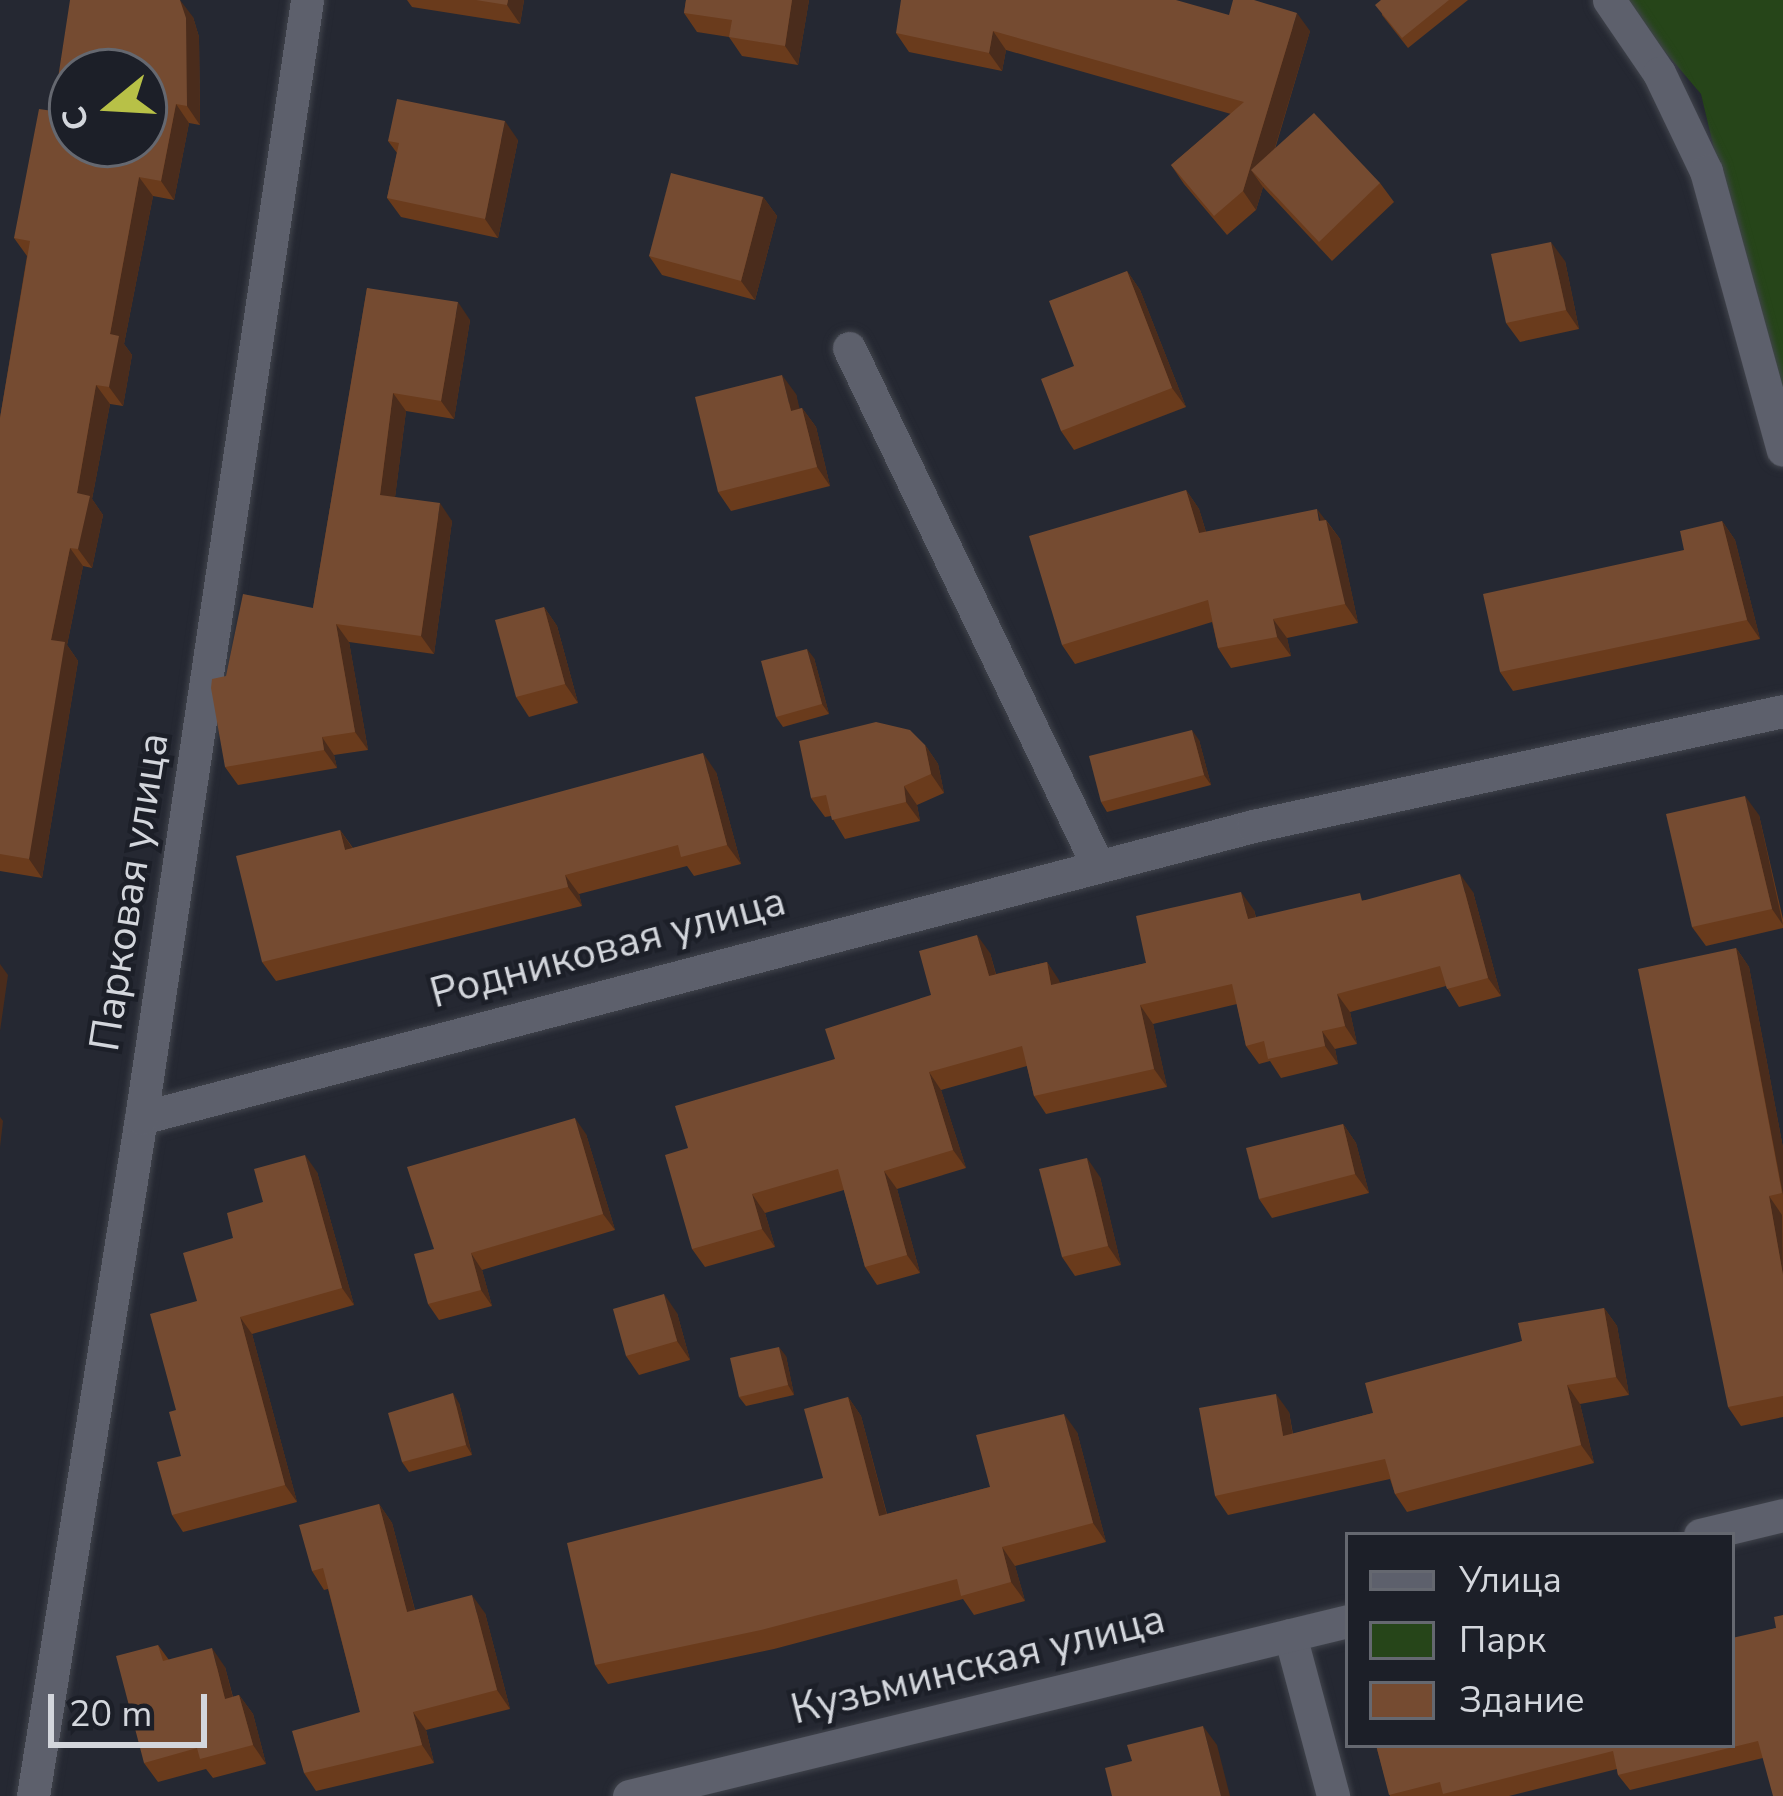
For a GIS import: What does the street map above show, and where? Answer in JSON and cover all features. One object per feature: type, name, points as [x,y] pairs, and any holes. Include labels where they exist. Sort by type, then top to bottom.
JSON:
[{"type":"street","name":"Парковая улица","points":[[33,1796],[141,1118],[307,0]]},
{"type":"street","points":[[1609,0],[1659,74],[1706,171],[1783,450]]},
{"type":"street","points":[[849,348],[1098,866]]},
{"type":"street","name":"Родниковая улица","points":[[141,1118],[1253,826],[1783,711]]},
{"type":"street","points":[[1712,1532],[1783,1515]]},
{"type":"street","name":"Кузьминская улица","points":[[629,1796],[1345,1622]]},
{"type":"street","points":[[1291,1635],[1333,1796]]},
{"type":"green space","points":[[1621,0],[1783,0],[1783,440],[1701,94]]},
{"type":"building","points":[[70,0],[180,0],[186,18],[187,106],[176,104],[168,145],[168,48],[63,48]]},
{"type":"building","points":[[686,0],[792,0],[785,46],[729,37],[732,20],[684,13]]},
{"type":"building","points":[[901,0],[1176,0],[1229,15],[1233,0],[1254,0],[1297,13],[1243,191],[1214,216],[1171,165],[1244,102],[993,31],[989,53],[896,33]]},
{"type":"building","points":[[1381,0],[1449,0],[1402,38],[1375,5]]},
{"type":"building","points":[[397,99],[505,121],[485,219],[387,198],[399,143],[388,141]]},
{"type":"building","points":[[39,109],[48,110],[48,168],[164,168],[161,181],[139,177],[110,334],[119,336],[109,387],[96,385],[77,493],[90,496],[78,549],[70,548],[51,640],[65,642],[29,859],[0,854],[0,418],[30,241],[14,238]]},
{"type":"building","points":[[1314,113],[1380,183],[1319,242],[1251,170]]},
{"type":"building","points":[[671,173],[763,197],[741,281],[649,256]]},
{"type":"building","points":[[1551,242],[1566,310],[1506,323],[1491,254]]},
{"type":"building","points":[[1127,271],[1172,388],[1061,431],[1041,379],[1074,366],[1049,301]]},
{"type":"building","points":[[367,288],[458,302],[441,401],[393,393],[380,495],[440,503],[421,636],[336,624],[355,732],[322,737],[324,750],[225,767],[211,688],[212,679],[226,676],[243,594],[313,608]]},
{"type":"building","points":[[782,375],[791,411],[802,408],[817,467],[718,492],[695,397]]},
{"type":"building","points":[[1186,490],[1199,533],[1317,509],[1319,521],[1326,520],[1345,604],[1273,619],[1277,637],[1218,648],[1208,600],[1062,645],[1029,536]]},
{"type":"building","points":[[1722,521],[1747,620],[1500,672],[1483,594],[1684,550],[1680,531]]},
{"type":"building","points":[[544,607],[565,684],[516,697],[495,620]]},
{"type":"building","points":[[807,649],[822,704],[776,717],[761,661]]},
{"type":"building","points":[[876,722],[910,730],[925,745],[931,774],[904,786],[906,802],[832,820],[826,795],[811,798],[799,741]]},
{"type":"building","points":[[1192,730],[1204,775],[1101,802],[1089,756]]},
{"type":"building","points":[[703,753],[727,845],[681,857],[678,845],[565,875],[568,887],[262,962],[236,856],[340,830],[345,850]]},
{"type":"building","points":[[1745,796],[1772,909],[1692,927],[1666,814]]},
{"type":"building","points":[[1460,874],[1488,978],[1447,989],[1440,966],[1337,994],[1345,1026],[1322,1031],[1325,1046],[1268,1059],[1264,1041],[1246,1046],[1232,984],[1140,1005],[1154,1069],[1034,1096],[1022,1046],[929,1072],[953,1150],[884,1171],[907,1255],[865,1267],[838,1169],[752,1194],[762,1229],[692,1249],[665,1155],[688,1148],[675,1106],[835,1059],[825,1029],[931,995],[919,951],[977,935],[989,976],[1047,962],[1051,985],[1146,963],[1136,916],[1241,892],[1248,919],[1360,893],[1362,901]]},
{"type":"building","points":[[1736,948],[1782,1193],[1769,1196],[1783,1275],[1783,1396],[1728,1407],[1638,969]]},
{"type":"building","points":[[575,1118],[603,1214],[471,1253],[481,1290],[428,1304],[414,1254],[434,1249],[407,1167]]},
{"type":"building","points":[[1343,1124],[1355,1174],[1259,1199],[1246,1148]]},
{"type":"building","points":[[305,1155],[342,1288],[240,1317],[285,1485],[172,1515],[157,1462],[181,1456],[169,1412],[176,1410],[150,1314],[197,1301],[183,1253],[233,1238],[227,1213],[263,1202],[254,1169]]},
{"type":"building","points":[[1087,1158],[1108,1246],[1062,1257],[1039,1169]]},
{"type":"building","points":[[664,1294],[677,1341],[626,1356],[613,1309]]},
{"type":"building","points":[[1604,1308],[1616,1377],[1567,1385],[1581,1445],[1395,1494],[1385,1459],[1215,1496],[1199,1408],[1276,1394],[1283,1436],[1373,1413],[1365,1383],[1522,1341],[1518,1323]]},
{"type":"building","points":[[779,1347],[788,1385],[739,1397],[730,1358]]},
{"type":"building","points":[[453,1393],[466,1445],[402,1462],[388,1413]]},
{"type":"building","points":[[848,1397],[879,1516],[990,1487],[976,1435],[1064,1414],[1093,1523],[1002,1547],[1011,1582],[961,1596],[957,1579],[761,1630],[595,1665],[567,1543],[823,1478],[804,1409]]},
{"type":"building","points":[[379,1504],[407,1612],[472,1595],[497,1690],[413,1712],[422,1745],[304,1773],[292,1731],[360,1712],[323,1568],[312,1571],[299,1525]]},
{"type":"building","points":[[1783,1615],[1783,1796],[1773,1796],[1758,1741],[1735,1747],[1735,1637],[1776,1628],[1774,1617]]},
{"type":"building","points":[[158,1645],[163,1661],[212,1648],[225,1699],[239,1695],[253,1745],[200,1759],[197,1748],[144,1763],[116,1656]]},
{"type":"building","points":[[1203,1726],[1221,1796],[1112,1796],[1105,1768],[1132,1761],[1127,1745]]},
{"type":"building","points":[[1377,1748],[1729,1748],[1618,1775],[1613,1751],[1443,1794],[1440,1782],[1389,1795]]}]
